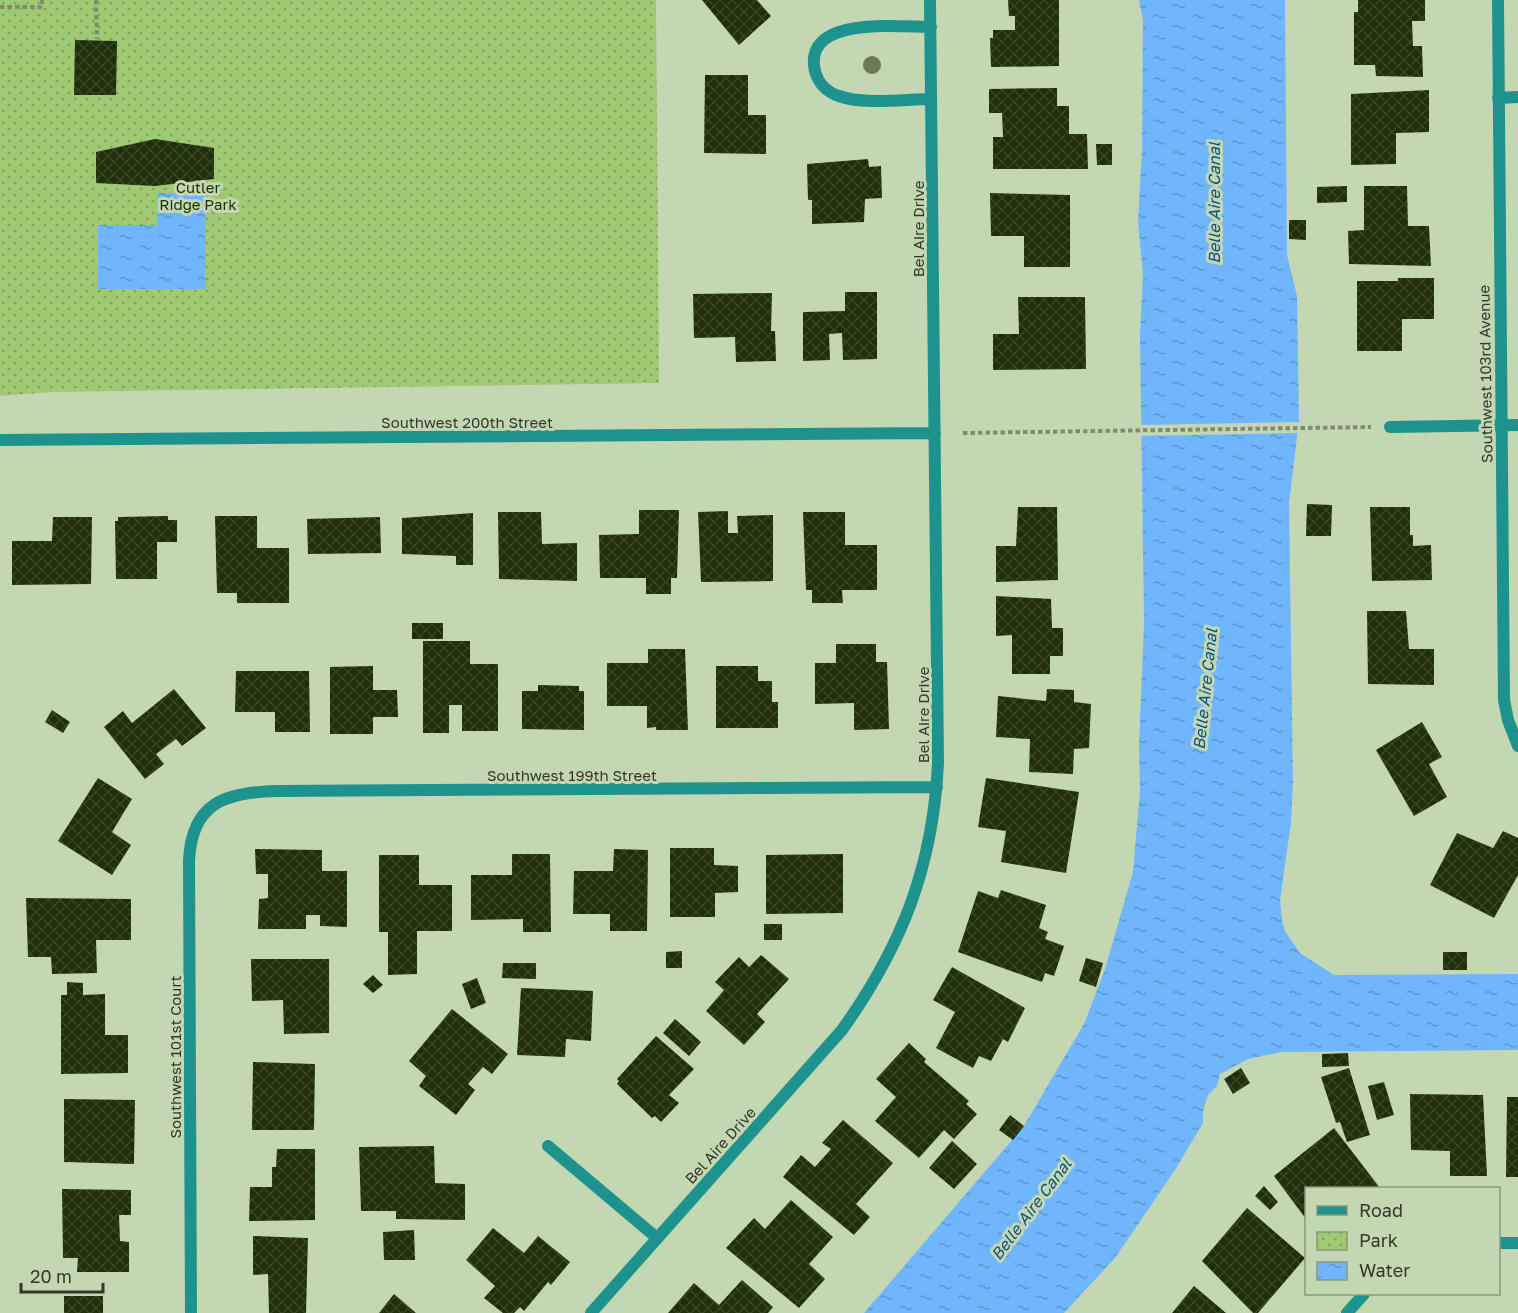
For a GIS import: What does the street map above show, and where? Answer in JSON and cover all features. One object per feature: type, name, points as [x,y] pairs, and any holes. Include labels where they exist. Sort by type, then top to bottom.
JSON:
[{"type":"street","name":"Bel Aire Drive","points":[[591,1313],[815,1062],[868,993],[897,940],[919,887],[929,844],[937,787],[930,0]]},
{"type":"street","name":"Southwest 103rd Avenue","points":[[1498,0],[1504,700],[1508,720],[1518,746]]},
{"type":"street","points":[[931,27],[854,27],[838,31],[821,44],[814,63],[818,80],[824,88],[841,97],[931,99]]},
{"type":"street","points":[[1498,98],[1518,98]]},
{"type":"street","points":[[1390,427],[1518,425]]},
{"type":"street","name":"Southwest 200th Street","points":[[0,440],[935,434]]},
{"type":"street","name":"Southwest 199th Street","points":[[211,807],[232,795],[268,791],[937,787]]},
{"type":"street","name":"Southwest 101st Court","points":[[191,1313],[189,860],[193,835],[203,815],[211,807]]},
{"type":"street","points":[[548,1146],[657,1238]]},
{"type":"street","points":[[1500,1243],[1518,1243]]},
{"type":"street","points":[[1347,1313],[1362,1295]]},
{"type":"path","points":[[0,7],[42,7],[42,0]]},
{"type":"path","points":[[96,0],[97,39]]},
{"type":"path","points":[[963,433],[1390,427]]},
{"type":"green space","name":"Cutler Ridge Park","points":[[0,0],[656,0],[659,383],[51,392],[0,396]]},
{"type":"water","name":"Belle Aire Canal","points":[[1139,0],[1285,0],[1287,255],[1297,296],[1299,421],[1289,503],[1293,783],[1291,822],[1280,901],[1285,931],[1300,953],[1334,975],[1518,974],[1518,1050],[1282,1052],[1248,1059],[1220,1074],[1217,1086],[1208,1095],[1203,1111],[1203,1123],[1175,1170],[1115,1258],[1064,1313],[864,1313],[1024,1126],[1085,1022],[1105,969],[1133,872],[1140,791],[1139,744],[1144,624],[1140,334],[1143,274],[1138,222],[1142,149],[1143,20]]},
{"type":"water","points":[[157,193],[205,193],[205,289],[98,289],[98,225],[157,225]]},
{"type":"pier","points":[[1301,422],[1301,433],[1140,436],[1140,425]]},
{"type":"building","points":[[702,0],[757,0],[771,16],[739,45]]},
{"type":"building","points":[[1008,0],[1059,0],[1059,66],[991,67],[990,38],[993,38],[993,30],[1015,30],[1015,16],[1009,16]]},
{"type":"building","points":[[1358,0],[1425,0],[1425,21],[1412,21],[1413,46],[1422,46],[1423,77],[1376,76],[1375,65],[1354,65],[1354,12],[1358,12]]},
{"type":"building","points":[[75,40],[117,41],[116,95],[74,95]]},
{"type":"building","points":[[705,75],[748,75],[748,115],[766,115],[766,154],[704,153]]},
{"type":"building","points":[[1057,88],[1057,106],[1069,106],[1069,134],[1087,134],[1088,169],[993,169],[993,137],[1003,137],[1002,113],[989,113],[989,89]]},
{"type":"building","points":[[1429,90],[1429,132],[1396,133],[1396,164],[1351,165],[1351,94]]},
{"type":"building","points":[[155,139],[214,148],[214,179],[155,186],[96,183],[96,152]]},
{"type":"building","points":[[1096,144],[1112,144],[1112,165],[1097,165]]},
{"type":"building","points":[[868,159],[869,167],[881,166],[882,198],[865,199],[864,222],[812,224],[812,200],[808,200],[807,164]]},
{"type":"building","points":[[1347,186],[1347,202],[1317,203],[1317,187]]},
{"type":"building","points":[[1364,186],[1407,186],[1408,226],[1429,226],[1431,266],[1349,264],[1348,231],[1364,230]]},
{"type":"building","points":[[990,193],[1070,195],[1070,267],[1024,267],[1024,236],[991,236]]},
{"type":"building","points":[[1289,220],[1306,220],[1306,240],[1289,239]]},
{"type":"building","points":[[1398,278],[1434,278],[1434,319],[1402,319],[1402,351],[1357,351],[1357,281],[1398,281]]},
{"type":"building","points":[[845,292],[877,292],[877,359],[843,360],[842,333],[829,334],[830,360],[803,361],[803,312],[845,311]]},
{"type":"building","points":[[772,293],[771,331],[775,331],[776,361],[736,362],[735,337],[694,338],[693,294]]},
{"type":"building","points":[[1018,297],[1085,297],[1086,369],[993,370],[993,334],[1019,334]]},
{"type":"building","points":[[1307,504],[1332,505],[1331,536],[1306,536]]},
{"type":"building","points":[[1018,507],[1057,507],[1058,580],[996,582],[996,546],[1016,546]]},
{"type":"building","points":[[1370,507],[1410,507],[1410,535],[1413,535],[1413,546],[1431,545],[1432,580],[1372,581]]},
{"type":"building","points":[[639,510],[679,510],[677,578],[671,578],[671,594],[646,594],[646,578],[600,578],[599,535],[639,534]]},
{"type":"building","points":[[728,511],[728,533],[738,533],[737,516],[773,515],[773,581],[701,582],[698,512]]},
{"type":"building","points":[[498,512],[541,512],[542,544],[577,543],[577,581],[499,579]]},
{"type":"building","points":[[803,512],[845,512],[845,545],[877,545],[877,590],[842,590],[843,603],[812,603],[812,590],[806,590]]},
{"type":"building","points":[[473,513],[473,565],[456,565],[456,556],[402,554],[402,518]]},
{"type":"building","points":[[168,516],[168,520],[177,520],[177,542],[157,542],[157,579],[116,579],[115,521],[118,521],[118,517]]},
{"type":"building","points":[[215,516],[257,516],[257,548],[289,548],[289,603],[237,603],[237,593],[217,593]]},
{"type":"building","points":[[53,517],[92,517],[91,584],[12,585],[12,541],[52,541]]},
{"type":"building","points":[[380,517],[381,553],[308,554],[307,519]]},
{"type":"building","points":[[996,596],[1051,599],[1052,628],[1063,628],[1063,656],[1050,656],[1050,674],[1012,674],[1012,635],[996,636]]},
{"type":"building","points":[[1367,611],[1406,611],[1409,649],[1434,649],[1434,685],[1368,684]]},
{"type":"building","points":[[412,623],[443,623],[443,639],[412,639]]},
{"type":"building","points":[[423,641],[470,641],[470,664],[498,664],[498,731],[462,731],[462,705],[449,705],[449,733],[423,733]]},
{"type":"building","points":[[836,644],[876,644],[876,662],[887,662],[889,729],[854,730],[854,703],[815,704],[815,663],[836,663]]},
{"type":"building","points":[[648,649],[685,649],[688,730],[647,728],[647,706],[607,706],[607,663],[648,663]]},
{"type":"building","points":[[373,666],[373,690],[397,690],[398,717],[373,717],[373,734],[330,734],[330,667]]},
{"type":"building","points":[[716,666],[758,666],[758,681],[772,681],[772,702],[778,702],[778,728],[716,728]]},
{"type":"building","points":[[236,671],[309,671],[310,732],[275,732],[275,712],[235,712]]},
{"type":"building","points":[[538,685],[579,686],[579,691],[584,691],[584,730],[522,729],[522,691],[538,691]]},
{"type":"building","points":[[174,689],[206,728],[182,746],[176,739],[156,754],[164,764],[145,779],[104,727],[123,711],[132,723]]},
{"type":"building","points":[[1047,689],[1074,690],[1074,702],[1091,704],[1089,748],[1074,749],[1073,774],[1029,772],[1030,739],[996,737],[998,696],[1046,701]]},
{"type":"building","points":[[52,710],[70,722],[63,733],[45,722]]},
{"type":"building","points":[[1422,722],[1442,757],[1429,764],[1447,797],[1414,816],[1376,750]]},
{"type":"building","points":[[98,778],[132,799],[112,832],[131,845],[112,875],[58,841]]},
{"type":"building","points":[[986,778],[1079,792],[1066,873],[1001,862],[1006,831],[978,827]]},
{"type":"building","points":[[1503,831],[1518,838],[1518,875],[1494,918],[1430,885],[1457,833],[1493,848]]},
{"type":"building","points":[[670,848],[714,848],[714,865],[738,866],[738,892],[715,893],[715,917],[670,917]]},
{"type":"building","points":[[255,849],[322,850],[322,871],[347,871],[347,927],[320,926],[320,915],[306,915],[306,929],[258,929],[259,899],[268,898],[268,874],[256,874]]},
{"type":"building","points":[[614,849],[648,850],[647,931],[610,931],[610,914],[573,914],[574,871],[613,871]]},
{"type":"building","points":[[512,854],[550,854],[551,932],[523,932],[523,919],[471,920],[471,875],[512,875]]},
{"type":"building","points":[[843,854],[843,913],[766,914],[766,855]]},
{"type":"building","points":[[379,855],[419,855],[419,885],[452,885],[452,931],[417,931],[417,974],[388,975],[388,932],[379,932]]},
{"type":"building","points":[[1001,890],[1046,905],[1039,928],[1048,932],[1045,939],[1064,946],[1054,976],[1045,973],[1042,982],[958,952],[978,891],[998,898]]},
{"type":"building","points":[[26,898],[131,899],[131,940],[96,940],[97,973],[52,974],[51,957],[28,957]]},
{"type":"building","points":[[764,924],[782,924],[782,940],[764,940]]},
{"type":"building","points":[[682,951],[682,968],[666,968],[666,952]]},
{"type":"building","points":[[1443,952],[1467,952],[1467,970],[1443,970]]},
{"type":"building","points":[[761,955],[789,979],[757,1014],[765,1022],[744,1045],[706,1011],[724,990],[715,982],[739,957],[749,967]]},
{"type":"building","points":[[1086,958],[1103,963],[1096,987],[1079,981]]},
{"type":"building","points":[[251,959],[329,959],[329,1033],[284,1034],[283,1000],[252,1001]]},
{"type":"building","points":[[503,963],[536,963],[536,979],[502,978]]},
{"type":"building","points":[[952,967],[1025,1008],[1008,1042],[1003,1039],[991,1061],[979,1056],[973,1068],[936,1048],[955,1012],[933,1000]]},
{"type":"building","points":[[373,975],[383,985],[373,993],[363,984]]},
{"type":"building","points":[[477,978],[486,1003],[471,1009],[462,984]]},
{"type":"building","points":[[67,982],[83,983],[83,995],[105,994],[105,1035],[128,1035],[128,1073],[61,1074],[61,995],[67,995]]},
{"type":"building","points":[[521,988],[593,991],[591,1041],[566,1039],[565,1057],[517,1055]]},
{"type":"building","points":[[452,1009],[508,1054],[492,1074],[483,1067],[468,1084],[475,1090],[456,1115],[419,1086],[426,1076],[409,1061]]},
{"type":"building","points":[[675,1019],[701,1042],[689,1056],[663,1033]]},
{"type":"building","points":[[656,1036],[694,1069],[669,1095],[679,1103],[661,1122],[655,1116],[652,1118],[617,1084],[619,1081],[617,1079]]},
{"type":"building","points":[[909,1043],[926,1059],[924,1062],[969,1101],[966,1104],[977,1114],[954,1139],[944,1130],[919,1158],[875,1121],[896,1097],[876,1079]]},
{"type":"building","points":[[1348,1053],[1349,1066],[1322,1067],[1322,1054]]},
{"type":"building","points":[[253,1062],[315,1064],[314,1130],[252,1130]]},
{"type":"building","points":[[1241,1068],[1250,1083],[1233,1094],[1224,1079]]},
{"type":"building","points":[[1349,1068],[1370,1135],[1347,1142],[1340,1122],[1336,1123],[1321,1077]]},
{"type":"building","points":[[1384,1082],[1394,1115],[1377,1120],[1368,1086]]},
{"type":"building","points":[[1410,1094],[1483,1095],[1487,1176],[1450,1176],[1450,1151],[1411,1150]]},
{"type":"building","points":[[1507,1097],[1518,1097],[1518,1177],[1506,1177]]},
{"type":"building","points":[[64,1099],[135,1100],[134,1164],[64,1162]]},
{"type":"building","points":[[1010,1115],[1024,1126],[1013,1140],[999,1130]]},
{"type":"building","points":[[843,1120],[893,1163],[856,1204],[870,1217],[854,1235],[783,1177],[801,1155],[815,1167],[831,1149],[822,1143]]},
{"type":"building","points":[[1334,1128],[1379,1187],[1305,1187],[1305,1218],[1274,1176]]},
{"type":"building","points":[[952,1141],[977,1164],[954,1189],[929,1168]]},
{"type":"building","points":[[434,1146],[435,1183],[465,1184],[465,1220],[396,1219],[396,1211],[361,1211],[359,1147]]},
{"type":"building","points":[[277,1149],[315,1149],[315,1220],[249,1221],[250,1187],[272,1187],[272,1167],[276,1167]]},
{"type":"building","points":[[1264,1186],[1278,1202],[1270,1210],[1255,1196]]},
{"type":"building","points":[[62,1189],[131,1190],[131,1215],[119,1215],[120,1241],[129,1242],[129,1272],[77,1272],[78,1258],[63,1258]]},
{"type":"building","points":[[791,1200],[833,1237],[809,1264],[825,1279],[799,1308],[726,1248],[754,1218],[765,1229]]},
{"type":"building","points":[[1247,1208],[1305,1258],[1258,1313],[1253,1313],[1202,1261]]},
{"type":"building","points":[[493,1228],[524,1253],[538,1236],[570,1262],[551,1285],[548,1282],[524,1311],[520,1307],[514,1313],[503,1313],[484,1298],[495,1286],[466,1260]]},
{"type":"building","points":[[414,1230],[415,1260],[384,1260],[383,1232]]},
{"type":"building","points":[[253,1236],[308,1238],[306,1313],[269,1313],[268,1274],[253,1275]]},
{"type":"building","points":[[742,1280],[773,1307],[768,1313],[668,1313],[694,1283],[719,1305]]},
{"type":"building","points":[[1194,1286],[1226,1313],[1172,1313]]},
{"type":"building","points":[[394,1294],[416,1313],[379,1313]]},
{"type":"building","points":[[64,1296],[103,1296],[103,1313],[64,1313]]}]
